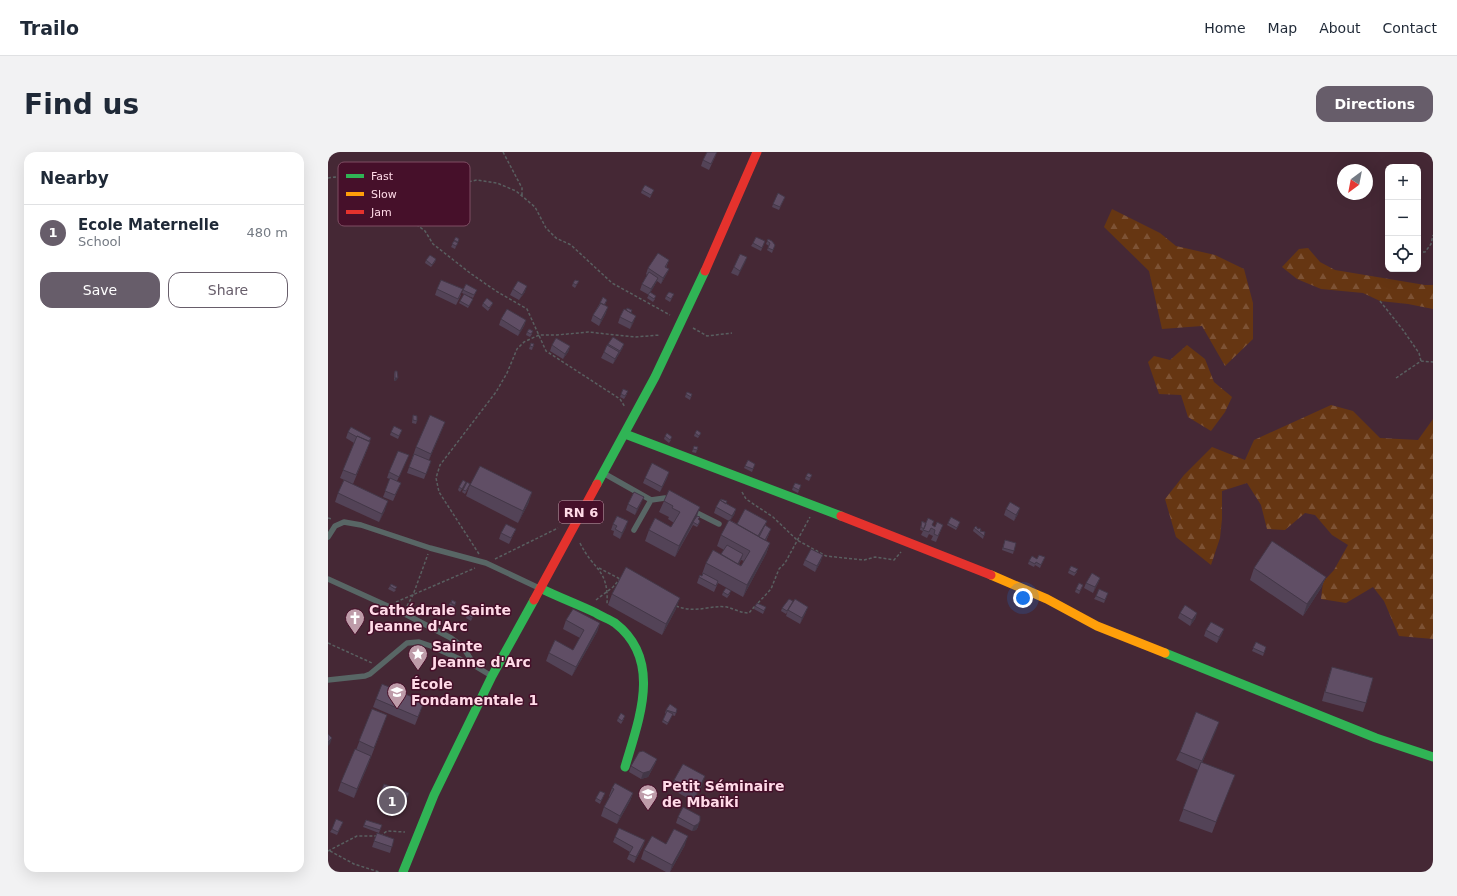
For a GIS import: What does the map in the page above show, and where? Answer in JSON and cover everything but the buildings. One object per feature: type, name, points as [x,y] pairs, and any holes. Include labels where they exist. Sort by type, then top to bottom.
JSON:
[{"type":"street","name":"RN 6","points":[[403,872],[434,795],[492,676],[632,421],[682,322],[757,152]]},
{"type":"street","points":[[625,434],[815,506],[1021,587],[1117,635],[1189,662],[1376,738],[1433,757]]},
{"type":"street","points":[[540,588],[614,622],[629,634],[638,650],[644,669],[645,688],[625,767]]},
{"type":"lane","points":[[603,473],[651,500],[665,498],[677,503]]},
{"type":"lane","points":[[634,530],[651,500]]},
{"type":"lane","points":[[684,506],[719,524]]},
{"type":"lane","points":[[328,537],[335,526],[344,522],[361,525],[430,548],[486,563],[540,588]]},
{"type":"lane","points":[[328,579],[403,613],[451,638],[463,647],[475,666]]},
{"type":"lane","points":[[328,680],[365,676],[370,674],[407,643],[419,642],[475,666],[492,676]]},
{"type":"path","points":[[503,152],[522,188],[522,196]]},
{"type":"path","points":[[328,178],[338,178]]},
{"type":"path","points":[[470,182],[477,180],[498,183],[516,191],[535,207],[546,228],[556,238],[571,245],[612,283],[707,336],[732,333]]},
{"type":"path","points":[[418,226],[425,231],[433,244],[470,274],[527,309],[546,351],[620,399],[632,421]]},
{"type":"path","points":[[1421,252],[1425,252],[1431,244],[1433,235]]},
{"type":"path","points":[[1380,301],[1419,353],[1421,361]]},
{"type":"path","points":[[486,563],[439,492],[436,478],[440,465],[496,392],[507,373],[517,349],[524,342],[539,335],[588,332],[635,337],[676,333]]},
{"type":"path","points":[[1396,378],[1421,361],[1433,362]]},
{"type":"path","points":[[739,478],[741,489],[746,499],[773,517],[798,540],[826,556],[864,560],[875,557],[894,560],[902,552]]},
{"type":"path","points":[[673,604],[686,610],[726,607],[749,613],[771,589],[780,569],[785,564],[815,506]]},
{"type":"path","points":[[579,541],[585,553],[598,568],[604,578],[608,591],[606,618]]},
{"type":"path","points":[[403,613],[413,595],[430,548]]},
{"type":"path","points":[[580,606],[597,599],[622,578],[598,568]]},
{"type":"path","points":[[328,644],[379,666]]},
{"type":"path","points":[[328,851],[357,836],[380,836],[387,831],[419,832]]},
{"type":"path","points":[[328,851],[354,864],[380,872]]},
{"type":"green space","points":[[1112,209],[1160,233],[1176,246],[1215,255],[1244,269],[1253,303],[1253,339],[1225,366],[1202,326],[1162,329],[1149,271],[1104,227]]},
{"type":"green space","points":[[1308,248],[1320,262],[1335,270],[1425,285],[1433,285],[1433,309],[1408,304],[1380,301],[1363,293],[1321,289],[1297,279],[1282,267],[1299,249]]},
{"type":"green space","points":[[1187,345],[1205,359],[1214,382],[1232,397],[1225,412],[1211,431],[1188,417],[1181,395],[1159,394],[1148,362],[1154,356],[1170,360]]},
{"type":"green space","points":[[1331,405],[1353,411],[1380,438],[1418,440],[1433,419],[1433,639],[1399,636],[1384,601],[1373,587],[1346,603],[1321,599],[1323,582],[1334,570],[1348,545],[1332,535],[1315,515],[1305,513],[1285,530],[1267,529],[1261,505],[1247,483],[1222,491],[1220,538],[1211,565],[1176,537],[1165,499],[1184,475],[1212,447],[1245,460],[1254,440]]},
{"type":"traffic: fast","points":[[597,484],[655,377],[705,271]]},
{"type":"traffic: fast","points":[[625,434],[841,516]]},
{"type":"traffic: fast","points":[[540,588],[615,623],[630,638],[639,654],[643,672],[641,710],[625,767]]},
{"type":"traffic: fast","points":[[403,872],[434,795],[492,676],[534,600]]},
{"type":"traffic: fast","points":[[1165,653],[1376,738],[1433,757]]},
{"type":"traffic: slow","points":[[991,575],[1047,599],[1097,626],[1165,653]]},
{"type":"traffic: jam","points":[[705,271],[757,152]]},
{"type":"traffic: jam","points":[[534,600],[597,484]]},
{"type":"traffic: jam","points":[[841,516],[991,575]]},
{"type":"place","name":"Cathédrale Sainte Jeanne d'Arc","points":[[355,635]]},
{"type":"place","name":"Sainte Jeanne d'Arc","points":[[418,671]]},
{"type":"place","name":"École Fondamentale 1","points":[[397,709]]},
{"type":"place","name":"Ecole Maternelle","points":[[392,801]]},
{"type":"place","name":"Petit Séminaire de Mbaïki","points":[[648,811]]}]
